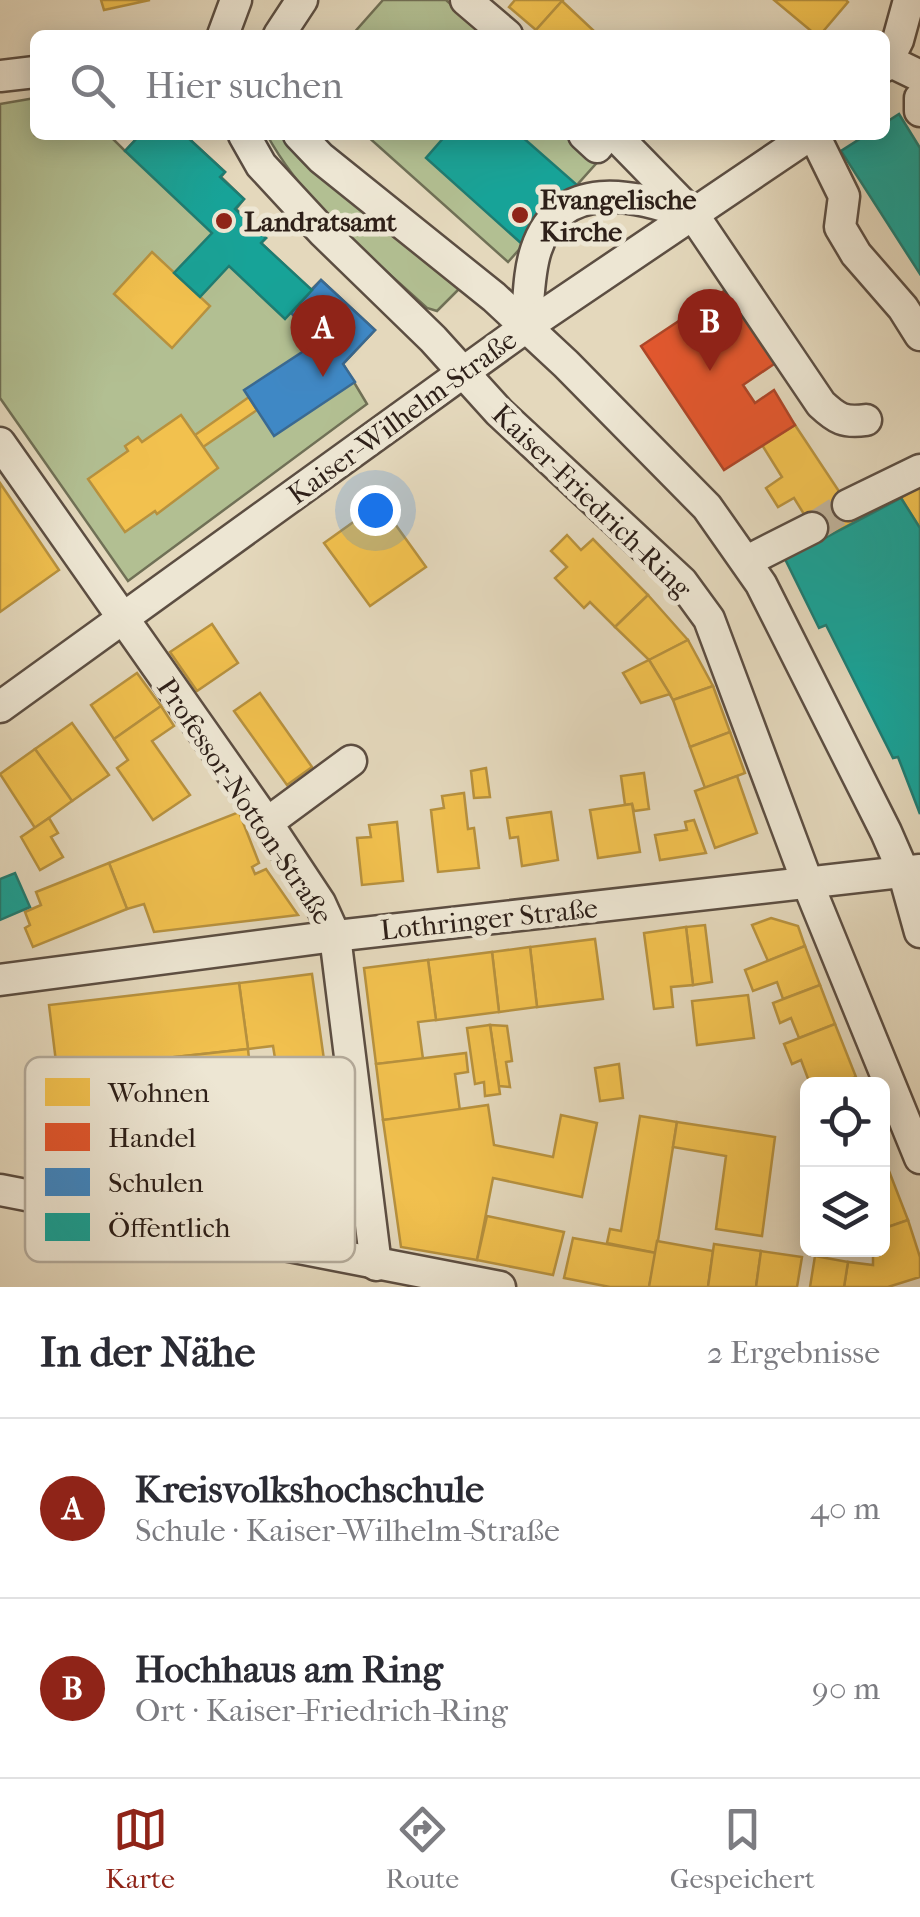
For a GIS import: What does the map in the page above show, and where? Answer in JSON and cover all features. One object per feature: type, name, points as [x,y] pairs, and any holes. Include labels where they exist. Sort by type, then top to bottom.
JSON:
[{"type":"street","points":[[225,30],[236,0]]},
{"type":"street","points":[[282,30],[302,0]]},
{"type":"street","points":[[466,0],[501,30]]},
{"type":"street","points":[[890,56],[909,0]]},
{"type":"street","points":[[890,64],[920,76]]},
{"type":"street","points":[[0,76],[30,73]]},
{"type":"street","points":[[920,98],[920,111]]},
{"type":"street","name":"Kaiser-Friedrich-Ring","points":[[247,140],[261,164],[312,220],[545,457],[682,582],[709,619],[808,884],[920,1158]]},
{"type":"street","points":[[305,140],[321,158],[494,297],[707,507],[761,584],[912,870],[920,932]]},
{"type":"street","points":[[620,140],[694,216],[821,404],[838,420],[866,420]]},
{"type":"street","name":"Kaiser-Wilhelm-Straße","points":[[0,707],[526,327],[805,140]]},
{"type":"street","points":[[815,140],[844,196],[840,227],[856,254],[903,308],[920,336]]},
{"type":"street","points":[[526,327],[536,251],[555,220],[570,207],[589,198],[626,195],[694,216]]},
{"type":"street","name":"Professor-Notton-Straße","points":[[0,443],[320,904],[336,936],[351,1057]]},
{"type":"street","points":[[848,505],[920,470]]},
{"type":"street","points":[[747,561],[812,528]]},
{"type":"street","points":[[267,823],[351,760]]},
{"type":"street","name":"Lothringer Straße","points":[[0,980],[336,936],[912,870]]},
{"type":"street","name":"Professor-Notton-Straße","points":[[355,1092],[376,1265]]},
{"type":"street","points":[[0,1190],[25,1195]]},
{"type":"street","points":[[355,1261],[500,1287]]},
{"type":"green space","points":[[383,0],[446,0],[479,30],[356,30]]},
{"type":"green space","points":[[30,99],[30,140],[114,140],[125,151],[135,140],[190,140],[225,172],[221,177],[244,199],[236,209],[266,238],[261,243],[311,290],[321,280],[375,330],[343,364],[367,404],[128,581],[0,398],[0,104]]},
{"type":"green space","points":[[270,140],[285,140],[330,185],[389,225],[462,286],[437,311],[427,308],[319,206]]},
{"type":"green space","points":[[372,140],[601,140],[610,148],[508,262]]},
{"type":"building: Wohnen","points":[[101,0],[150,0],[104,10]]},
{"type":"building: Wohnen","points":[[515,0],[563,0],[536,30],[509,7]]},
{"type":"building: Wohnen","points":[[774,0],[848,2],[824,30],[810,30]]},
{"type":"building: Wohnen","points":[[562,1],[593,30],[536,30]]},
{"type":"building: Wohnen","points":[[152,252],[210,306],[172,348],[114,294]]},
{"type":"building: Wohnen","points":[[249,397],[257,410],[203,447],[195,435]]},
{"type":"building: Wohnen","points":[[181,415],[218,468],[157,514],[155,511],[125,532],[88,479],[128,451],[125,446],[138,437],[142,442]]},
{"type":"building: Wohnen","points":[[795,425],[858,520],[820,540],[794,498],[778,507],[766,488],[782,477],[762,445]]},
{"type":"building: Wohnen","points":[[0,483],[59,570],[0,612]]},
{"type":"building: Wohnen","points":[[920,486],[920,528],[901,498]]},
{"type":"building: Wohnen","points":[[380,503],[426,567],[370,606],[324,543]]},
{"type":"building: Wohnen","points":[[567,535],[581,550],[593,539],[648,595],[615,627],[590,602],[584,608],[555,578],[567,567],[551,551]]},
{"type":"building: Wohnen","points":[[648,595],[688,640],[649,660],[615,627]]},
{"type":"building: Wohnen","points":[[212,624],[238,663],[197,691],[170,652]]},
{"type":"building: Wohnen","points":[[688,640],[713,686],[673,700],[649,660]]},
{"type":"building: Wohnen","points":[[649,660],[670,694],[641,703],[623,673]]},
{"type":"building: Wohnen","points":[[137,673],[161,706],[114,739],[91,705]]},
{"type":"building: Wohnen","points":[[713,686],[730,732],[690,747],[673,700]]},
{"type":"building: Wohnen","points":[[260,693],[312,767],[287,785],[234,711]]},
{"type":"building: Wohnen","points":[[161,706],[174,726],[152,741],[190,795],[153,820],[117,768],[128,760],[114,739]]},
{"type":"building: Wohnen","points":[[72,723],[109,775],[72,801],[35,749]]},
{"type":"building: Wohnen","points":[[730,732],[745,773],[705,788],[690,747]]},
{"type":"building: Wohnen","points":[[35,749],[72,801],[35,828],[0,774]]},
{"type":"building: Wohnen","points":[[486,768],[490,797],[474,798],[471,771]]},
{"type":"building: Wohnen","points":[[644,773],[649,809],[634,811],[632,804],[625,805],[621,776]]},
{"type":"building: Wohnen","points":[[737,776],[757,833],[715,848],[695,791]]},
{"type":"building: Wohnen","points":[[464,793],[468,829],[474,828],[479,868],[438,872],[431,810],[444,808],[442,796]]},
{"type":"building: Wohnen","points":[[632,804],[640,852],[598,858],[590,810]]},
{"type":"building: Wohnen","points":[[239,812],[259,863],[252,867],[255,874],[266,869],[298,915],[154,932],[144,904],[127,909],[109,863]]},
{"type":"building: Wohnen","points":[[551,812],[558,860],[522,866],[518,837],[510,838],[507,818]]},
{"type":"building: Wohnen","points":[[49,818],[58,833],[51,837],[63,857],[40,870],[21,837]]},
{"type":"building: Wohnen","points":[[694,820],[706,853],[660,860],[655,835],[687,830],[685,822]]},
{"type":"building: Wohnen","points":[[397,822],[403,881],[362,885],[357,838],[371,837],[369,825]]},
{"type":"building: Wohnen","points":[[109,863],[127,909],[33,947],[25,928],[30,925],[25,912],[41,905],[36,892]]},
{"type":"building: Wohnen","points":[[771,918],[798,926],[805,946],[768,961],[752,925]]},
{"type":"building: Wohnen","points":[[705,925],[712,982],[693,985],[686,927]]},
{"type":"building: Wohnen","points":[[686,927],[693,985],[671,987],[673,1007],[654,1009],[644,933]]},
{"type":"building: Wohnen","points":[[595,939],[603,999],[537,1007],[530,947]]},
{"type":"building: Wohnen","points":[[805,946],[820,985],[783,999],[777,982],[753,991],[745,970]]},
{"type":"building: Wohnen","points":[[530,947],[537,1007],[499,1012],[492,952]]},
{"type":"building: Wohnen","points":[[492,952],[499,1012],[436,1020],[428,960]]},
{"type":"building: Wohnen","points":[[428,960],[436,1020],[418,1022],[423,1059],[376,1064],[364,968]]},
{"type":"building: Wohnen","points":[[312,974],[324,1057],[275,1057],[273,1046],[248,1049],[239,983]]},
{"type":"building: Wohnen","points":[[239,983],[248,1049],[175,1057],[55,1057],[49,1005]]},
{"type":"building: Wohnen","points":[[820,985],[835,1024],[799,1038],[791,1018],[780,1023],[773,1003]]},
{"type":"building: Wohnen","points":[[748,995],[754,1038],[697,1045],[692,1001]]},
{"type":"building: Wohnen","points":[[835,1024],[856,1077],[807,1077],[801,1060],[792,1064],[784,1044]]},
{"type":"building: Wohnen","points":[[490,1025],[507,1026],[512,1061],[506,1062],[510,1087],[499,1086]]},
{"type":"building: Wohnen","points":[[490,1025],[500,1094],[485,1096],[484,1082],[475,1084],[467,1028]]},
{"type":"building: Wohnen","points":[[248,1049],[249,1057],[175,1057]]},
{"type":"building: Wohnen","points":[[466,1053],[468,1072],[455,1074],[460,1111],[383,1120],[376,1064]]},
{"type":"building: Wohnen","points":[[619,1064],[623,1098],[600,1101],[595,1068]]},
{"type":"building: Wohnen","points":[[488,1105],[494,1145],[553,1157],[561,1115],[597,1123],[582,1197],[493,1178],[477,1260],[401,1247],[383,1120]]},
{"type":"building: Wohnen","points":[[640,1116],[677,1122],[656,1253],[607,1243],[610,1229],[621,1231]]},
{"type":"building: Wohnen","points":[[677,1122],[775,1137],[762,1236],[716,1229],[726,1156],[673,1147]]},
{"type":"building: Wohnen","points":[[890,1174],[908,1220],[890,1226]]},
{"type":"building: Wohnen","points":[[487,1216],[564,1232],[553,1275],[477,1260]]},
{"type":"building: Wohnen","points":[[908,1220],[920,1257],[920,1277],[888,1287],[844,1287],[848,1262],[873,1265],[873,1257],[890,1257],[890,1226]]},
{"type":"building: Wohnen","points":[[573,1238],[656,1253],[649,1287],[610,1287],[564,1278]]},
{"type":"building: Wohnen","points":[[657,1241],[713,1251],[708,1287],[649,1287]]},
{"type":"building: Wohnen","points":[[714,1244],[761,1251],[756,1287],[708,1287]]},
{"type":"building: Wohnen","points":[[761,1251],[802,1257],[797,1287],[756,1287]]},
{"type":"building: Wohnen","points":[[815,1257],[848,1262],[844,1287],[810,1287]]},
{"type":"building: Handel","points":[[733,285],[783,358],[743,385],[755,403],[774,390],[795,425],[724,470],[641,346]]},
{"type":"building: Schulen","points":[[321,280],[375,330],[343,364],[355,382],[274,436],[244,390],[319,341],[291,313]]},
{"type":"building: Öffentlich","points":[[899,114],[920,148],[920,274],[841,151],[858,140],[890,140],[890,120]]},
{"type":"building: Öffentlich","name":"Landratsamt","points":[[135,140],[190,140],[225,172],[220,177],[244,199],[235,209],[266,238],[261,243],[312,290],[285,319],[229,266],[200,297],[174,273],[212,233],[125,151]]},
{"type":"building: Öffentlich","name":"Evangelische Kirche","points":[[442,140],[526,140],[577,185],[523,245],[426,158]]},
{"type":"building: Öffentlich","points":[[901,498],[920,528],[920,814],[898,757],[893,758],[826,625],[819,628],[785,559]]},
{"type":"building: Öffentlich","points":[[15,873],[30,907],[0,920],[0,879]]},
{"type":"tunnel","points":[[812,528],[848,505]]},
{"type":"place","name":"Evangelische Kirche","points":[[520,215]]},
{"type":"place","name":"Landratsamt","points":[[224,221]]},
{"type":"place","name":"Hochhaus am Ring","points":[[710,371]]},
{"type":"place","name":"Kreisvolkshochschule","points":[[323,377]]}]
